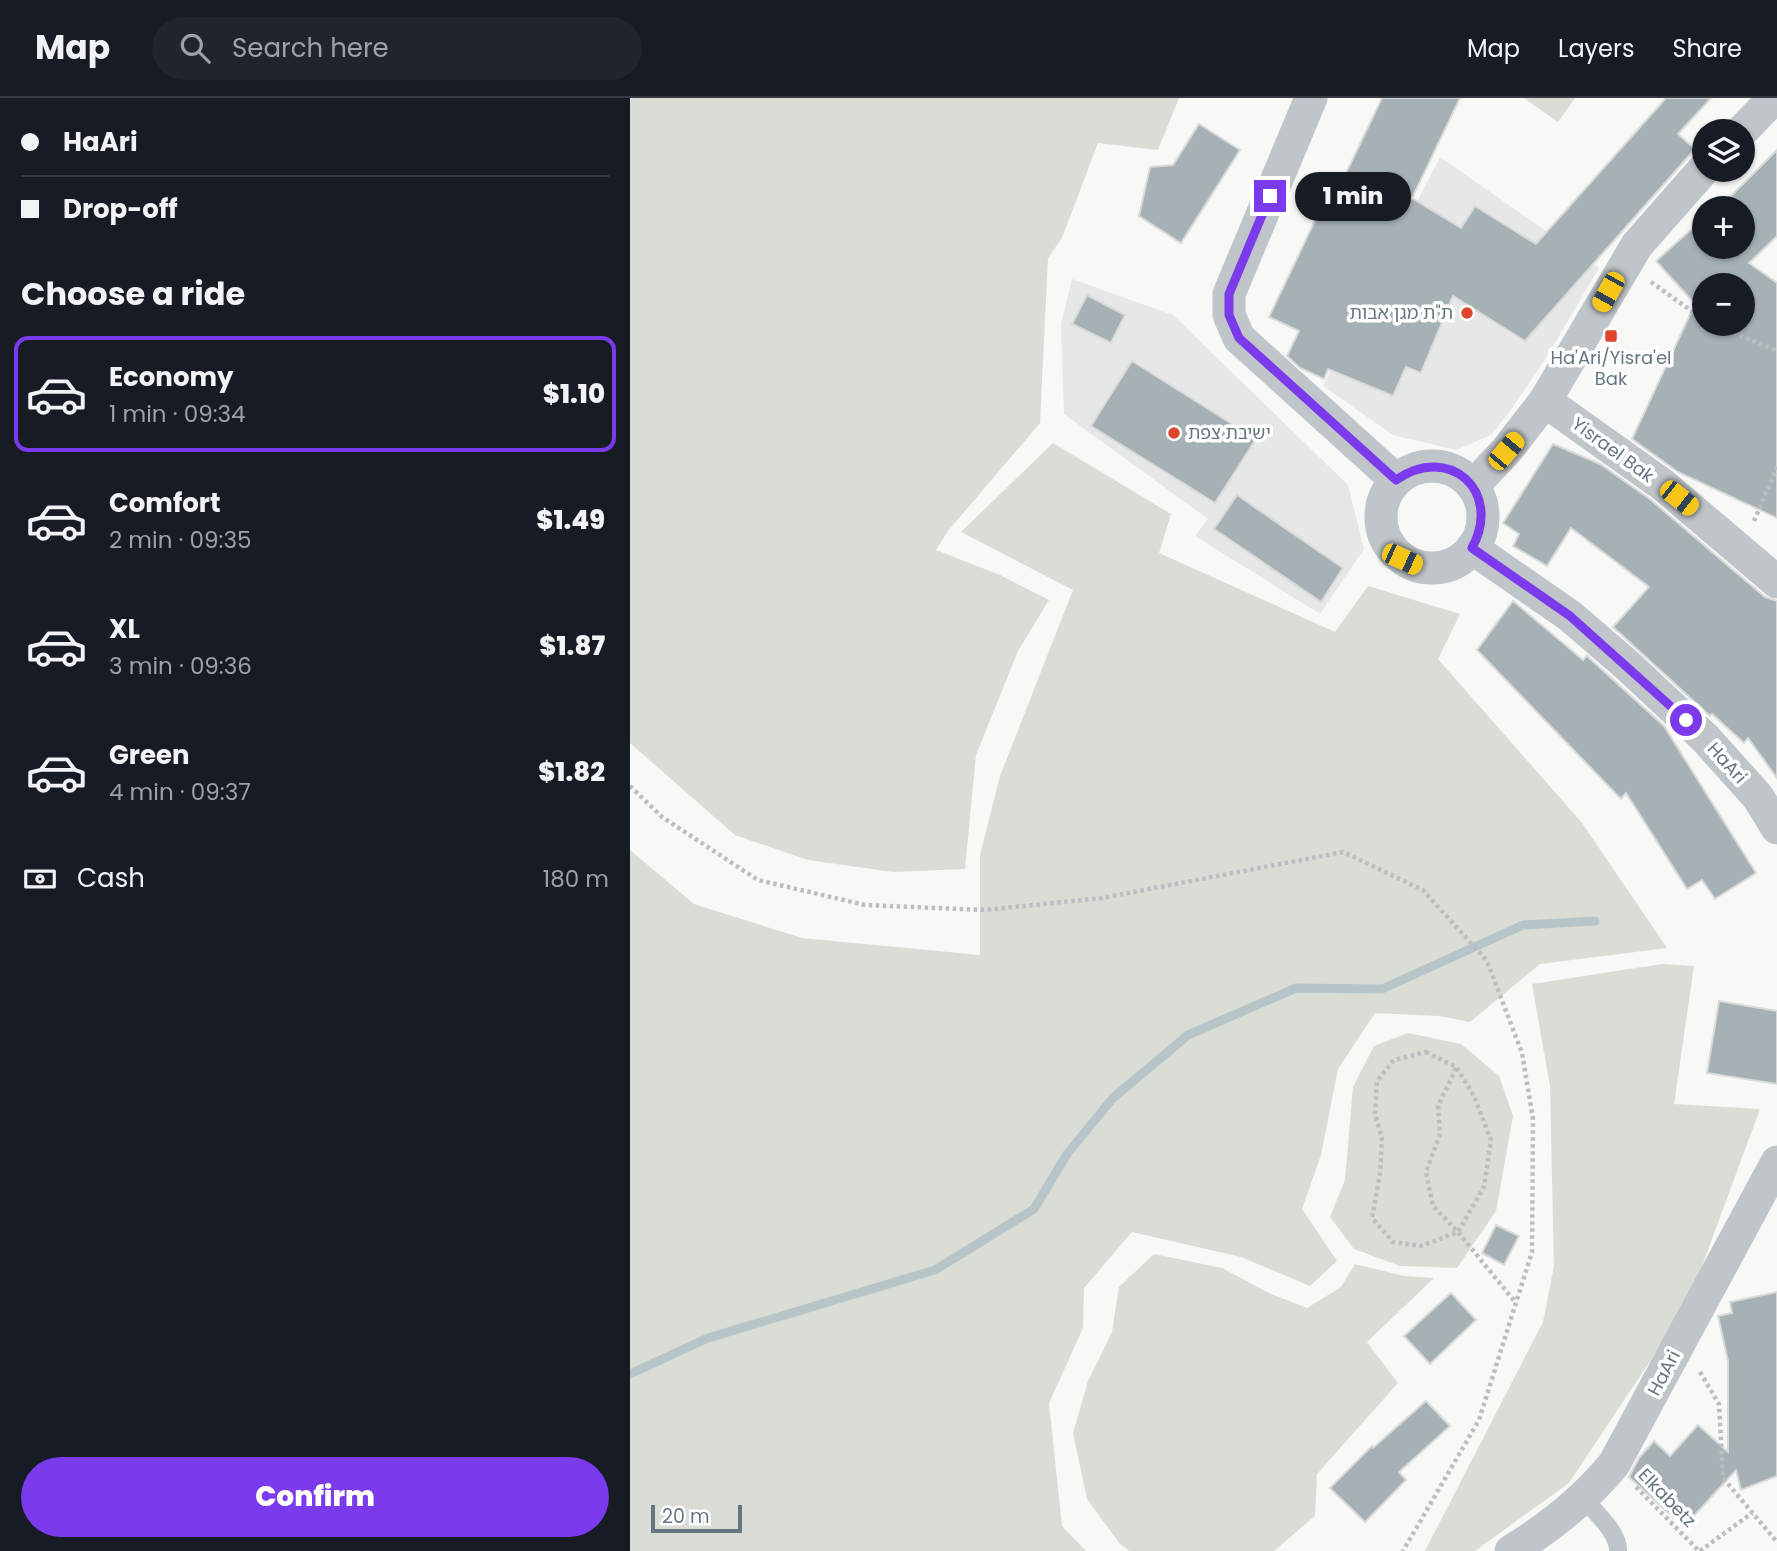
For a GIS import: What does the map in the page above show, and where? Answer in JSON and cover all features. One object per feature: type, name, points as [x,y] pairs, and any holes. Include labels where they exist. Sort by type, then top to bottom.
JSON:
[{"type":"street","points":[[1311,98],[1229,294],[1229,315],[1239,338],[1396,480]]},
{"type":"street","points":[[1754,119],[1774,98]]},
{"type":"street","points":[[1473,486],[1506,451],[1545,401],[1625,262],[1693,182]]},
{"type":"street","name":"Yisrael Bak","points":[[1545,401],[1662,485],[1777,582]]},
{"type":"street","points":[[1425,466],[1443,467],[1460,474],[1473,486],[1481,501],[1481,532],[1472,548],[1459,560],[1437,568],[1419,566],[1402,559],[1390,547],[1382,529],[1381,512],[1386,495],[1396,480],[1409,471],[1425,466]]},
{"type":"street","name":"HaAri","points":[[1472,548],[1570,616],[1628,666],[1705,738],[1758,797],[1777,828]]},
{"type":"street","name":"HaAri","points":[[1511,1551],[1539,1533],[1614,1464],[1777,1161]]},
{"type":"lane","points":[[1581,1496],[1619,1544],[1618,1551]]},
{"type":"path","points":[[1625,262],[1692,311]]},
{"type":"path","points":[[1742,336],[1777,351]]},
{"type":"path","points":[[1741,551],[1777,467]]},
{"type":"path","points":[[630,786],[662,817],[758,880],[865,905],[985,910],[1102,898],[1343,852],[1423,890],[1487,961],[1522,1053],[1533,1119],[1532,1252],[1479,1420],[1404,1551]]},
{"type":"path","points":[[1426,1052],[1456,1067],[1474,1096],[1491,1140],[1484,1187],[1458,1232],[1421,1246],[1393,1242],[1372,1218],[1380,1174],[1382,1139],[1375,1114],[1377,1081],[1394,1060],[1426,1052]]},
{"type":"path","points":[[1456,1067],[1438,1106],[1440,1134],[1426,1172],[1433,1206],[1516,1303]]},
{"type":"path","points":[[1681,1341],[1719,1404],[1723,1478],[1777,1542]]},
{"type":"path","name":"Elkabetz","points":[[1614,1464],[1700,1551]]},
{"type":"path","points":[[1700,1551],[1752,1513]]},
{"type":"shaded area","points":[[630,98],[1179,98],[1158,150],[1098,143],[1062,238],[1048,258],[1040,423],[948,531],[936,550],[1000,575],[1049,600],[1018,651],[976,755],[965,869],[893,872],[808,860],[735,835],[630,743]]},
{"type":"shaded area","points":[[1524,98],[1575,98],[1558,122]]},
{"type":"shaded area","name":"ת\"ת מגן אבות","points":[[1440,157],[1599,268],[1546,358],[1511,410],[1491,435],[1456,450],[1393,435],[1323,386]]},
{"type":"shaded area","points":[[1072,279],[1173,315],[1348,485],[1364,549],[1320,614],[1195,536],[1208,519],[1064,414],[1061,324]]},
{"type":"shaded area","points":[[1053,443],[1171,514],[1159,553],[1335,632],[1368,586],[1460,614],[1438,659],[1582,823],[1667,948],[1540,964],[1470,1022],[1439,1016],[1375,1013],[1338,1069],[1321,1155],[1302,1209],[1337,1261],[1310,1286],[1241,1257],[1132,1232],[1084,1288],[1083,1328],[1049,1403],[1062,1526],[1086,1551],[630,1551],[630,850],[694,904],[802,938],[980,955],[980,855],[1000,776],[1073,590],[961,532]]},
{"type":"shaded area","points":[[1662,964],[1694,966],[1674,1104],[1760,1109],[1688,1304],[1569,1483],[1475,1551],[1425,1551],[1543,1322],[1554,1266],[1550,1086],[1532,984]]},
{"type":"shaded area","points":[[1408,1033],[1461,1044],[1499,1076],[1513,1116],[1496,1211],[1457,1268],[1400,1266],[1354,1249],[1330,1217],[1345,1180],[1353,1087],[1374,1046]]},
{"type":"shaded area","points":[[1154,1254],[1222,1268],[1269,1293],[1307,1308],[1341,1287],[1355,1264],[1404,1276],[1434,1278],[1367,1342],[1398,1383],[1317,1474],[1315,1516],[1274,1551],[1129,1551],[1120,1544],[1087,1499],[1073,1433],[1088,1381],[1112,1332],[1119,1287]]},
{"type":"building","points":[[1382,98],[1460,98],[1412,198],[1461,228],[1475,206],[1536,244],[1666,98],[1711,98],[1678,134],[1692,146],[1692,152],[1525,341],[1453,296],[1421,373],[1406,367],[1393,396],[1328,369],[1324,379],[1300,368],[1287,356],[1299,331],[1269,317],[1321,208],[1328,211]]},
{"type":"building","points":[[1199,124],[1240,150],[1181,243],[1139,216],[1150,167],[1173,165]]},
{"type":"building","points":[[1777,150],[1777,236],[1755,257],[1755,196],[1731,196],[1745,182],[1755,182],[1755,172]]},
{"type":"building","points":[[1692,229],[1692,259],[1753,259],[1749,263],[1777,283],[1777,518],[1678,472],[1632,439],[1692,310],[1692,336],[1755,336],[1755,273],[1692,273],[1692,301],[1656,261]]},
{"type":"building","points":[[1087,295],[1125,315],[1111,343],[1072,324]]},
{"type":"building","name":"ישיבת צפת","points":[[1132,361],[1256,439],[1215,503],[1091,426]]},
{"type":"building","points":[[1553,444],[1600,464],[1651,500],[1765,597],[1777,601],[1777,778],[1748,738],[1744,743],[1712,714],[1710,716],[1613,627],[1649,587],[1571,528],[1547,566],[1513,546],[1519,534],[1503,523]]},
{"type":"building","points":[[1237,495],[1343,568],[1321,602],[1214,529]]},
{"type":"building","points":[[1513,601],[1583,660],[1587,656],[1664,726],[1756,873],[1715,899],[1702,880],[1687,889],[1626,793],[1621,799],[1477,650]]},
{"type":"building","points":[[1719,1001],[1777,1011],[1777,1084],[1707,1073]]},
{"type":"building","points":[[1496,1225],[1519,1236],[1504,1265],[1482,1253]]},
{"type":"building","points":[[1777,1292],[1777,1476],[1741,1490],[1736,1470],[1691,1519],[1681,1510],[1674,1518],[1629,1477],[1639,1458],[1654,1441],[1670,1456],[1698,1425],[1728,1452],[1728,1361],[1718,1316],[1732,1313],[1730,1302]]},
{"type":"building","points":[[1451,1293],[1476,1320],[1430,1364],[1404,1336]]},
{"type":"building","points":[[1426,1401],[1450,1426],[1399,1472],[1406,1480],[1365,1522],[1330,1488],[1372,1446],[1373,1448]]},
{"type":"waterway","points":[[630,1374],[708,1338],[935,1270],[1034,1209],[1067,1154],[1113,1098],[1188,1035],[1296,988],[1382,989],[1523,925],[1595,921]]},
{"type":"place","name":"ת\"ת מגן אבות","points":[[1467,313]]},
{"type":"place","name":"Ha'Ari/Yisra'el Bak","points":[[1611,336]]},
{"type":"place","name":"ישיבת צפת","points":[[1174,433]]},
{"type":"route","points":[[1270,196],[1229,294],[1229,315],[1239,338],[1396,480],[1409,471],[1425,466],[1443,467],[1460,474],[1473,486],[1481,501],[1481,532],[1472,548],[1570,616],[1686,720]]}]
